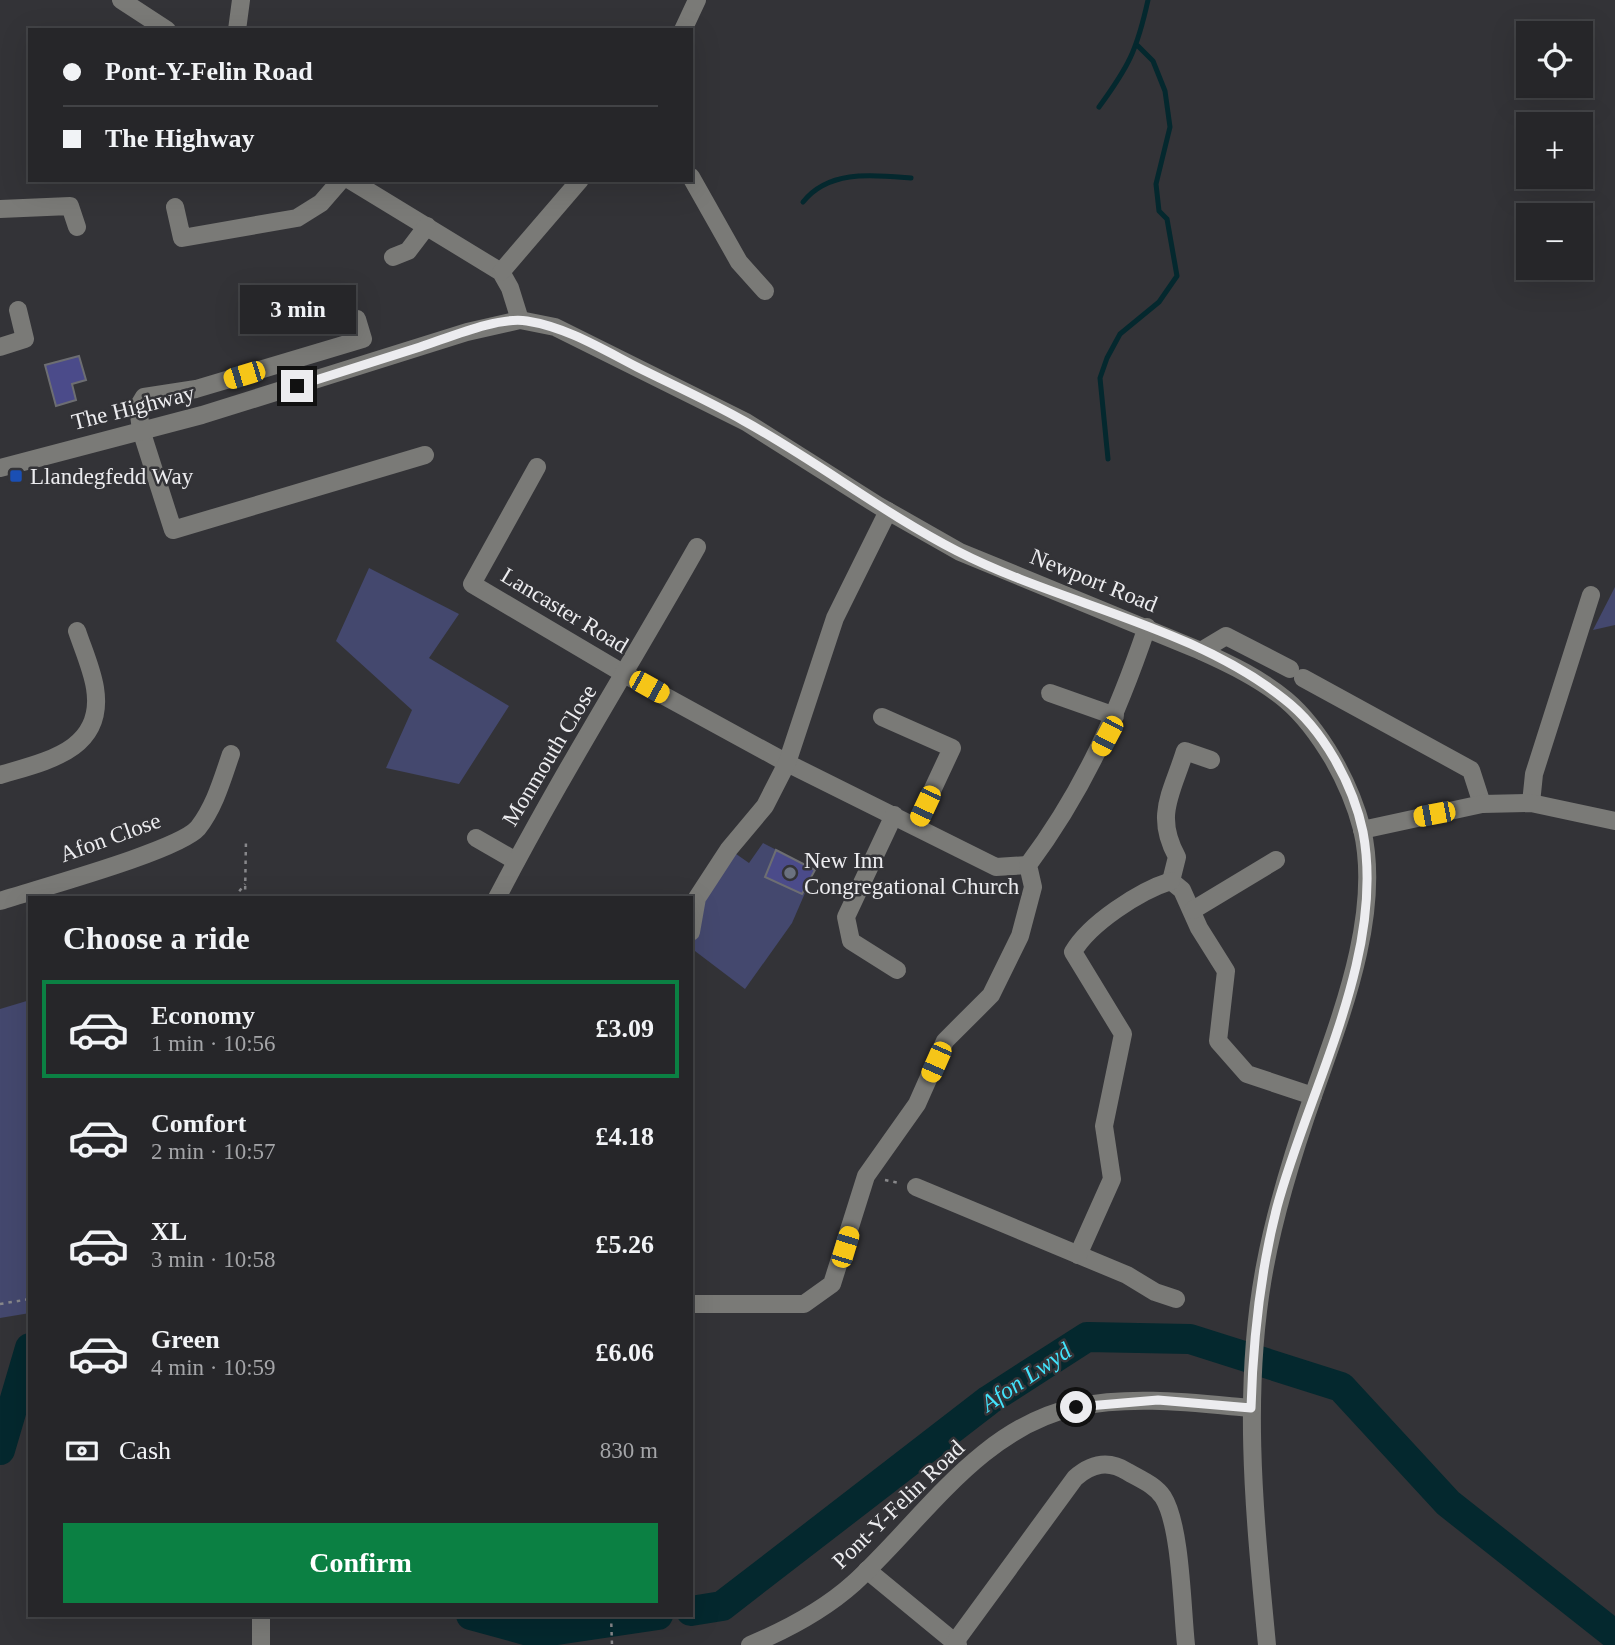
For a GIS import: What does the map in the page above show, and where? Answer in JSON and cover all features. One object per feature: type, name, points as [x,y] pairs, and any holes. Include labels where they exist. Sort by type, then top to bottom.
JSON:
[{"type":"street","points":[[121,0],[164,28]]},
{"type":"street","points":[[237,28],[241,0]]},
{"type":"street","points":[[684,28],[697,0]]},
{"type":"street","points":[[693,181],[739,262],[765,291]]},
{"type":"street","points":[[175,207],[182,238],[297,218],[321,203],[339,182]]},
{"type":"street","points":[[353,182],[501,272],[510,288],[520,320]]},
{"type":"street","points":[[501,272],[578,182]]},
{"type":"street","points":[[0,209],[70,206],[77,227]]},
{"type":"street","points":[[393,257],[408,251],[427,226]]},
{"type":"street","points":[[0,347],[25,340],[18,310]]},
{"type":"street","points":[[357,319],[363,339],[196,389],[144,397],[138,407],[141,430],[173,530],[425,455]]},
{"type":"street","name":"The Highway","points":[[0,468],[202,415],[467,332],[520,320]]},
{"type":"street","name":"Newport Road","points":[[520,320],[555,327],[746,422],[888,512],[960,552],[1147,627],[1236,667],[1286,700],[1319,735],[1340,772],[1362,830],[1366,889],[1355,961],[1339,1023],[1278,1206],[1255,1327],[1251,1408],[1255,1527],[1267,1645]]},
{"type":"street","name":"Lancaster Road","points":[[537,467],[472,584],[626,675],[787,763],[996,867],[1028,865]]},
{"type":"street","points":[[693,921],[697,898],[729,849],[765,806],[787,763],[835,618],[888,512]]},
{"type":"street","name":"Monmouth Close","points":[[498,896],[697,547]]},
{"type":"street","points":[[1531,803],[1534,774],[1591,595]]},
{"type":"street","points":[[693,1304],[804,1304],[832,1284],[866,1176],[917,1104],[945,1041],[991,995],[1020,936],[1033,887],[1028,865],[1065,816],[1115,716],[1147,627]]},
{"type":"street","points":[[0,775],[75,748],[95,721],[95,688],[77,631]]},
{"type":"street","points":[[1201,651],[1226,636],[1297,674],[1471,770],[1482,804]]},
{"type":"street","points":[[1050,693],[1115,716]]},
{"type":"street","points":[[882,717],[952,748],[916,825]]},
{"type":"street","points":[[1171,881],[1177,857],[1165,836],[1165,814],[1185,751],[1211,760]]},
{"type":"street","name":"Afon Close","points":[[0,901],[149,853],[196,830],[215,802],[231,754]]},
{"type":"street","points":[[1362,830],[1482,804],[1531,803],[1615,821]]},
{"type":"street","points":[[894,815],[846,917],[851,941],[897,970]]},
{"type":"street","name":"Monmouth Close","points":[[476,838],[516,862]]},
{"type":"street","points":[[1193,910],[1276,860]]},
{"type":"street","points":[[1171,881],[1182,890],[1199,928],[1226,971],[1218,1041],[1247,1074],[1313,1096]]},
{"type":"street","points":[[1078,1255],[1112,1179],[1104,1126],[1122,1034],[1073,952],[1083,934],[1154,886],[1171,881]]},
{"type":"street","points":[[916,1187],[1176,1299]]},
{"type":"street","name":"Pont-Y-Felin Road","points":[[750,1645],[784,1631],[852,1584],[967,1467],[1020,1427],[1076,1407],[1158,1400],[1251,1408]]},
{"type":"street","points":[[867,1570],[956,1644],[1075,1478],[1096,1464],[1107,1464],[1122,1468],[1150,1485],[1168,1506],[1175,1538],[1186,1645]]},
{"type":"street","points":[[261,1617],[261,1645]]},
{"type":"path","points":[[245,896],[246,839]]},
{"type":"path","points":[[236,896],[245,884]]},
{"type":"path","points":[[866,1176],[916,1187]]},
{"type":"path","points":[[0,1304],[28,1299]]},
{"type":"path","points":[[611,1617],[612,1645]]},
{"type":"shaded area","points":[[369,568],[459,614],[429,658],[509,706],[459,784],[386,768],[412,710],[336,641]]},
{"type":"shaded area","points":[[1615,587],[1615,625],[1593,630]]},
{"type":"shaded area","points":[[763,843],[815,870],[792,923],[745,989],[693,950],[693,925],[701,895],[729,849],[749,863]]},
{"type":"shaded area","points":[[28,1001],[28,1313],[0,1318],[0,1009]]},
{"type":"building","points":[[79,356],[86,380],[72,384],[76,400],[56,406],[45,365]]},
{"type":"building","name":"New Inn Congregational Church","points":[[776,850],[815,870],[802,894],[765,877]]},
{"type":"waterway","points":[[1099,107],[1131,57],[1148,0]]},
{"type":"waterway","points":[[1108,459],[1100,378],[1107,358],[1120,334],[1159,302],[1177,276],[1167,219],[1159,211],[1156,184],[1170,127],[1165,91],[1153,61],[1138,46]]},
{"type":"waterway","points":[[803,202],[814,191],[839,179],[853,176],[911,178]]},
{"type":"waterway","name":"Afon Lwyd","points":[[693,1611],[722,1606],[989,1400],[1087,1337],[1190,1339],[1341,1387],[1448,1503],[1615,1635]]},
{"type":"waterway","name":"Afon Lwyd","points":[[0,1450],[28,1355]]},
{"type":"waterway","name":"Afon Lwyd","points":[[478,1617],[536,1633],[644,1617]]},
{"type":"place","name":"Llandegfedd Way","points":[[16,476]]},
{"type":"place","name":"New Inn Congregational Church","points":[[790,873]]},
{"type":"route","points":[[297,386],[467,332],[520,320],[555,327],[746,422],[879,506],[960,552],[1147,627],[1236,667],[1286,700],[1319,735],[1340,772],[1362,830],[1366,889],[1363,921],[1339,1023],[1278,1206],[1255,1327],[1251,1408],[1158,1400],[1076,1407]]}]
